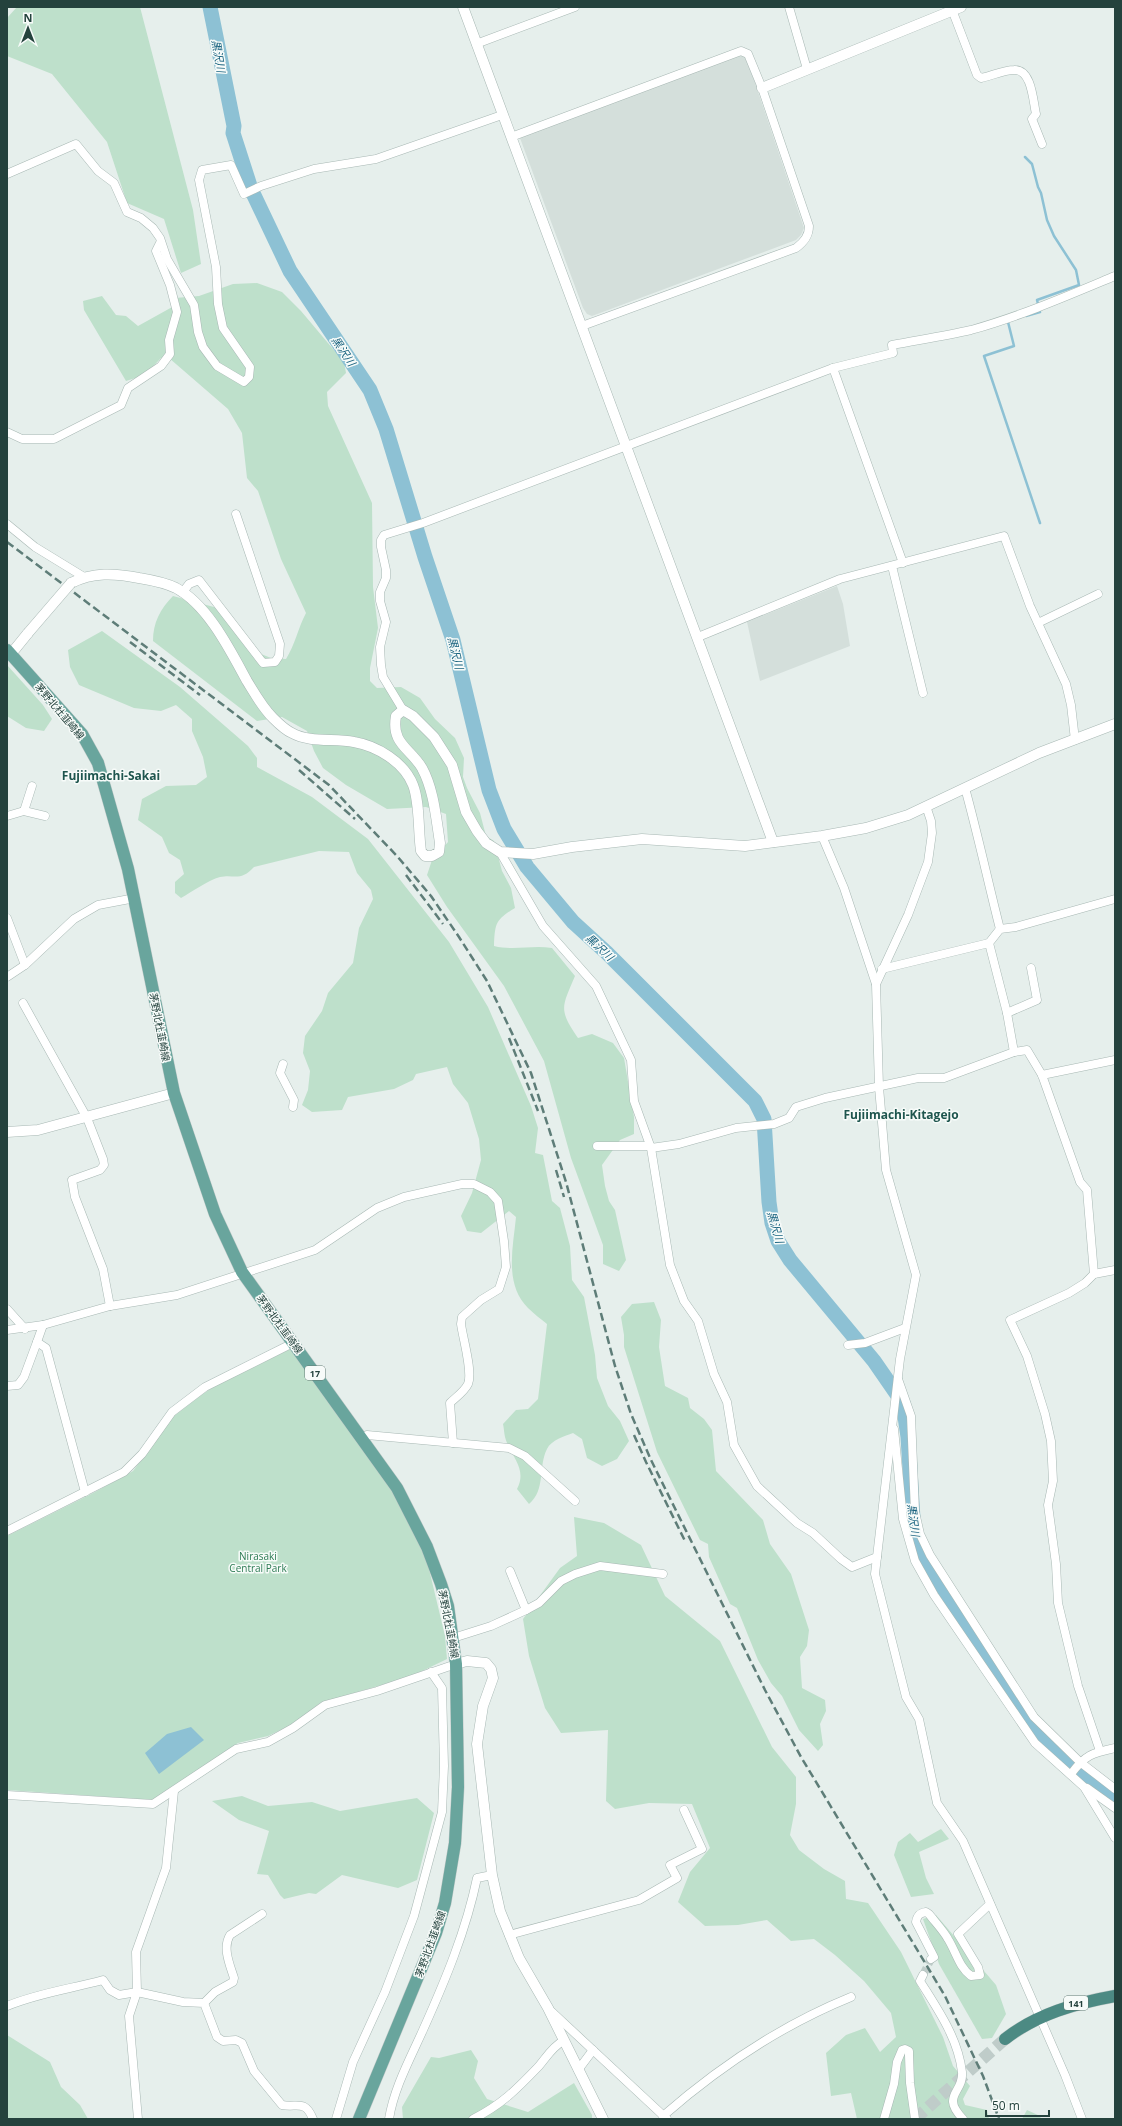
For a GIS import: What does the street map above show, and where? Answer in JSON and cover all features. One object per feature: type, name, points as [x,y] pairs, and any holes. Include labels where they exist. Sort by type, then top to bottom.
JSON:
[{"type":"highway","name":"141","points":[[1005,2039],[1040,2018],[1079,2003],[1115,1996]]},
{"type":"main road","name":"茅野北杜韮崎線","points":[[8,652],[82,734],[92,749],[108,796],[135,898],[174,1092],[215,1214],[242,1272],[397,1488],[427,1547],[444,1591],[453,1638],[456,1664],[458,1787],[455,1843],[445,1903],[424,1964],[359,2119]]},
{"type":"street","points":[[463,7],[773,842]]},
{"type":"street","points":[[476,44],[575,7]]},
{"type":"street","points":[[789,7],[807,69]]},
{"type":"street","points":[[762,88],[955,8],[977,75],[981,78],[1014,70],[1022,71],[1028,79],[1036,114],[1032,119],[1042,144]]},
{"type":"street","points":[[511,137],[741,51],[748,54],[762,88],[809,226],[809,233],[802,244],[796,248],[582,326]]},
{"type":"street","points":[[7,174],[76,144],[98,171],[114,183],[127,212],[140,218],[153,228],[160,238],[160,243],[167,259],[194,305],[202,347],[217,366],[244,382],[250,377],[250,368],[223,328],[218,304],[216,266],[198,180],[199,174],[202,170],[231,165],[244,194],[258,187],[314,168],[376,159],[502,115]]},
{"type":"street","points":[[7,432],[22,439],[54,439],[121,405],[128,388],[161,366],[170,354],[169,340],[177,312],[170,285],[156,251],[160,243]]},
{"type":"street","points":[[877,1557],[852,1567],[841,1559],[813,1533],[797,1523],[757,1486],[750,1476],[734,1445],[727,1402],[714,1374],[698,1321],[684,1301],[670,1265],[650,1147],[634,1101],[631,1060],[596,986],[543,926],[500,852],[486,843],[477,831],[466,812],[452,765],[434,737],[412,716],[403,710],[383,677],[380,647],[386,622],[380,601],[380,592],[386,578],[386,570],[380,540],[384,535],[420,524],[833,368],[893,353],[892,344],[970,330],[1047,305],[1115,276]]},
{"type":"street","points":[[833,368],[903,563]]},
{"type":"street","points":[[183,592],[189,584],[199,580],[263,663],[275,662],[279,656],[280,644],[236,514]]},
{"type":"street","points":[[7,524],[35,547],[84,577]]},
{"type":"street","points":[[698,637],[825,584],[1004,536],[1030,606],[1066,684],[1071,705],[1075,740]]},
{"type":"street","points":[[892,566],[923,693]]},
{"type":"street","points":[[8,652],[28,633],[71,583],[84,577],[95,574],[130,576],[164,583],[183,592],[201,609],[222,638],[258,701],[277,722],[291,733],[306,738],[355,742],[378,750],[396,762],[407,773],[415,792],[421,851],[425,856],[432,856],[439,852],[440,843],[432,797],[427,779],[421,767],[400,742],[395,731],[396,716],[403,710]]},
{"type":"street","points":[[1038,624],[1098,594]]},
{"type":"street","points":[[500,852],[526,854],[642,838],[714,845],[745,846],[822,836],[866,828],[908,815],[1039,753],[1115,725]]},
{"type":"street","points":[[24,810],[32,786]]},
{"type":"street","points":[[965,788],[981,844],[985,871],[1000,929]]},
{"type":"street","points":[[876,984],[908,915],[928,862],[932,833],[931,821],[926,806]]},
{"type":"street","points":[[7,816],[24,810],[45,816]]},
{"type":"street","points":[[822,836],[844,888],[876,984],[879,1087],[886,1170],[916,1275],[905,1328],[892,1423],[875,1574],[906,1697],[920,1719],[937,1803],[963,1841],[1082,2119]]},
{"type":"street","points":[[7,977],[24,965],[74,919],[98,906],[135,898]]},
{"type":"street","points":[[882,969],[989,943],[1000,929],[1016,927],[1115,899]]},
{"type":"street","points":[[7,918],[24,965]]},
{"type":"street","points":[[989,943],[1007,1013],[1014,1052]]},
{"type":"street","points":[[1007,1013],[1037,1000],[1031,968]]},
{"type":"street","points":[[23,1002],[87,1118],[104,1165],[100,1170],[72,1180],[75,1197],[103,1269],[110,1306]]},
{"type":"street","points":[[597,1146],[650,1147],[679,1144],[736,1128],[774,1124],[789,1118],[796,1107],[825,1098],[918,1078],[944,1078],[1014,1052],[1027,1050],[1042,1075],[1080,1182],[1087,1190],[1094,1274]]},
{"type":"street","points":[[1042,1075],[1115,1060]]},
{"type":"street","points":[[283,1064],[280,1074],[294,1100],[292,1107]]},
{"type":"street","points":[[7,1132],[38,1130],[87,1118],[174,1092]]},
{"type":"street","points":[[7,1330],[25,1329],[43,1325],[110,1306],[177,1295],[242,1272],[315,1250],[377,1208],[404,1197],[462,1184],[474,1184],[490,1192],[498,1201],[506,1267],[499,1289],[481,1300],[462,1317],[461,1324],[470,1373],[469,1382],[465,1389],[450,1403],[453,1443]]},
{"type":"street","points":[[1100,1752],[1078,1686],[1058,1603],[1056,1564],[1048,1505],[1053,1481],[1052,1441],[1025,1350],[1010,1320],[1069,1293],[1085,1283],[1094,1274],[1115,1270]]},
{"type":"street","points":[[7,1309],[25,1329]]},
{"type":"street","points":[[7,1386],[18,1385],[24,1377],[43,1325]]},
{"type":"street","points":[[851,1345],[865,1343],[905,1328]]},
{"type":"street","points":[[37,1342],[46,1348],[85,1492]]},
{"type":"street","points":[[7,1531],[124,1472],[142,1454],[172,1412],[205,1387],[293,1343]]},
{"type":"street","points":[[898,1381],[911,1416],[916,1512],[920,1534],[930,1555],[1034,1717],[1075,1768],[1084,1787],[1115,1838]]},
{"type":"street","points":[[892,1423],[896,1436],[903,1519],[915,1561],[934,1595],[1001,1689],[1035,1743],[1075,1768],[1115,1790]]},
{"type":"street","points":[[362,1438],[367,1435],[509,1448],[525,1456],[575,1501]]},
{"type":"street","points":[[453,1638],[490,1626],[526,1610],[539,1603],[561,1581],[575,1574],[600,1566],[663,1574]]},
{"type":"street","points":[[510,1571],[526,1610]]},
{"type":"street","points":[[7,1795],[153,1804],[236,1749],[268,1742],[293,1728],[325,1705],[398,1685],[431,1672],[467,1661],[486,1663],[491,1669],[493,1678],[483,1706],[477,1744],[492,1875],[509,1935],[519,1958],[548,2008],[563,2041],[603,2119]]},
{"type":"street","points":[[336,2119],[353,2062],[385,1992],[414,1916],[442,1812],[444,1766],[442,1688],[431,1672]]},
{"type":"street","points":[[1001,1689],[1011,1682]]},
{"type":"street","points":[[1075,1768],[1088,1755],[1115,1748]]},
{"type":"street","points":[[1084,1787],[1115,1808]]},
{"type":"street","points":[[138,2119],[128,2024],[129,2016],[137,1992],[136,1952],[166,1868],[174,1791]]},
{"type":"street","points":[[509,1935],[639,1900],[677,1878],[670,1866],[702,1849],[684,1810]]},
{"type":"street","points":[[389,2119],[397,2091],[444,1982],[463,1931],[471,1908],[477,1878],[492,1875]]},
{"type":"street","points":[[931,1959],[934,1957],[916,1922],[917,1916],[922,1912],[929,1914],[948,1938],[961,1965],[967,1973],[971,1976],[980,1975],[978,1967],[958,1934],[990,1904]]},
{"type":"street","points":[[7,2006],[48,1992],[68,1989],[103,1980],[110,1990],[118,1995],[137,1992],[183,2002],[204,2003],[215,1992],[233,1982],[234,1978],[227,1955],[227,1939],[230,1935],[262,1914]]},
{"type":"street","points":[[923,1975],[920,1981],[942,2014],[958,2055],[962,2074],[953,2101],[954,2110],[963,2119]]},
{"type":"street","points":[[548,2008],[665,2118],[695,2088],[765,2040],[850,1997]]},
{"type":"street","points":[[204,2003],[217,2037],[222,2042],[236,2040],[242,2043],[254,2071],[282,2105],[298,2104],[304,2106],[313,2119]]},
{"type":"street","points":[[473,2119],[510,2096],[547,2058],[555,2046],[563,2041]]},
{"type":"street","points":[[884,2119],[894,2084],[897,2062],[902,2050],[905,2049],[909,2051],[910,2083],[915,2119]]},
{"type":"street","points":[[578,2070],[593,2050]]},
{"type":"shaded area","points":[[741,54],[745,55],[749,65],[804,228],[801,235],[796,240],[592,316],[587,314],[583,308],[520,138]]},
{"type":"shaded area","points":[[837,586],[843,604],[850,646],[760,681],[747,622]]},
{"type":"green space","points":[[17,7],[140,7],[193,210],[201,264],[181,273],[164,219],[127,203],[107,142],[52,74],[7,56],[7,18]]},
{"type":"green space","points":[[257,283],[282,292],[301,311],[344,362],[346,373],[327,392],[328,406],[372,503],[373,587],[378,628],[370,668],[370,681],[377,688],[401,687],[420,698],[435,719],[455,738],[464,758],[463,777],[480,813],[486,836],[494,841],[502,871],[511,888],[515,908],[503,916],[497,923],[494,946],[509,948],[552,948],[575,976],[567,995],[564,1008],[567,1020],[578,1038],[592,1034],[613,1043],[624,1058],[634,1117],[634,1134],[620,1140],[602,1165],[605,1186],[609,1201],[615,1210],[626,1260],[619,1271],[603,1264],[603,1245],[571,1158],[544,1061],[504,986],[447,907],[427,875],[432,860],[448,842],[446,814],[426,807],[387,809],[346,785],[323,768],[314,751],[307,731],[282,717],[257,721],[153,641],[154,628],[158,617],[164,606],[173,596],[225,610],[261,654],[271,658],[286,659],[306,613],[281,559],[258,491],[247,478],[242,433],[228,409],[169,358],[161,358],[145,375],[126,381],[84,310],[83,301],[102,296],[116,315],[126,316],[138,326],[174,306],[175,298],[199,296],[233,284]]},
{"type":"green space","points":[[102,631],[180,687],[248,746],[257,758],[257,767],[312,797],[368,839],[449,942],[488,1007],[531,1106],[538,1128],[535,1153],[543,1155],[552,1201],[560,1208],[570,1246],[572,1280],[584,1297],[595,1355],[597,1378],[608,1406],[620,1421],[629,1441],[617,1459],[602,1466],[587,1458],[582,1439],[573,1433],[558,1439],[547,1449],[544,1456],[538,1492],[529,1504],[517,1489],[520,1482],[519,1468],[507,1444],[503,1424],[516,1410],[528,1409],[538,1399],[547,1324],[528,1308],[520,1298],[516,1288],[513,1277],[512,1253],[516,1217],[509,1211],[481,1233],[467,1231],[461,1216],[472,1193],[481,1160],[479,1139],[468,1103],[453,1084],[447,1067],[416,1074],[413,1080],[394,1089],[348,1097],[342,1110],[312,1112],[302,1105],[308,1090],[310,1071],[303,1053],[305,1036],[322,1011],[328,993],[353,963],[359,928],[373,899],[371,890],[357,873],[349,852],[319,851],[254,867],[249,872],[241,876],[220,877],[205,883],[181,898],[175,893],[175,882],[184,874],[180,860],[169,853],[162,837],[138,820],[142,799],[166,786],[196,785],[207,777],[203,757],[192,731],[192,719],[176,705],[161,711],[134,708],[79,685],[70,667],[68,650]]},
{"type":"green space","points":[[7,665],[43,705],[52,719],[44,731],[26,728],[7,716]]},
{"type":"green space","points":[[654,1302],[661,1320],[659,1347],[665,1386],[688,1398],[690,1408],[704,1419],[712,1430],[716,1471],[763,1520],[770,1544],[791,1574],[809,1630],[807,1646],[800,1657],[802,1688],[825,1700],[826,1711],[820,1724],[823,1745],[818,1751],[799,1730],[782,1696],[771,1683],[758,1660],[737,1608],[730,1604],[709,1557],[708,1544],[700,1540],[657,1452],[624,1347],[621,1317],[632,1304]]},
{"type":"green space","name":"Nirasaki Central Park","points":[[292,1348],[392,1485],[424,1548],[445,1636],[447,1659],[412,1676],[320,1703],[295,1723],[268,1736],[238,1743],[153,1800],[7,1790],[7,1536],[95,1492],[133,1471],[174,1416],[213,1387]]},
{"type":"green space","points":[[574,1517],[604,1523],[641,1545],[665,1596],[720,1641],[772,1747],[796,1777],[796,1804],[790,1835],[799,1850],[824,1869],[845,1881],[846,1899],[868,1903],[901,1952],[943,2037],[953,2066],[970,2086],[963,2099],[965,2105],[987,2110],[989,2119],[857,2119],[851,2093],[831,2096],[826,2053],[846,2035],[865,2028],[880,2052],[896,2037],[891,2013],[864,1981],[835,1955],[814,1939],[791,1941],[767,1920],[738,1925],[705,1926],[678,1902],[690,1872],[710,1848],[692,1804],[649,1803],[615,1809],[606,1801],[608,1730],[561,1733],[545,1708],[529,1656],[523,1619],[560,1568],[577,1556]]},
{"type":"green space","points":[[242,1796],[268,1806],[312,1802],[340,1811],[417,1798],[434,1813],[417,1880],[398,1888],[342,1875],[316,1894],[309,1893],[284,1899],[268,1875],[257,1874],[269,1831],[239,1820],[212,1801]]},
{"type":"green space","points":[[941,1829],[949,1839],[919,1852],[926,1878],[934,1894],[911,1897],[894,1855],[898,1842],[910,1833],[918,1842]]},
{"type":"green space","points":[[936,1915],[996,1985],[1006,2014],[992,2038],[982,2039],[939,1964],[923,1919]]},
{"type":"green space","points":[[7,2035],[50,2062],[61,2087],[80,2105],[88,2119],[7,2119]]},
{"type":"green space","points":[[471,2050],[478,2061],[474,2078],[487,2099],[528,2112],[574,2083],[592,2115],[592,2119],[403,2119],[402,2107],[431,2057],[439,2058]]},
{"type":"green space","points":[[1027,2110],[1040,2116],[1041,2119],[1022,2119]]},
{"type":"water","points":[[191,1727],[204,1740],[159,1774],[145,1753],[167,1734]]},
{"type":"waterway","name":"黒沢川","points":[[210,7],[234,126],[233,133],[251,189],[290,271],[370,390],[386,429],[425,557],[453,640],[489,790],[504,829],[527,867],[573,922],[607,953],[755,1101],[764,1119],[769,1202],[772,1223],[778,1241],[790,1260],[874,1361],[903,1403],[908,1437],[914,1535],[923,1557],[1042,1739],[1068,1762],[1115,1797]]},
{"type":"waterway","points":[[1025,157],[1032,164],[1047,220],[1054,236],[1076,270],[1079,285],[1037,300],[1040,312],[1026,316]]},
{"type":"waterway","points":[[1008,322],[1014,346],[984,356],[1040,523]]},
{"type":"tunnel","points":[[923,1975],[931,1959]]},
{"type":"tunnel","points":[[915,2119],[1005,2039]]},
{"type":"railway","points":[[7,542],[329,785],[397,856],[431,896],[487,981],[531,1073],[566,1182],[615,1366],[631,1414],[651,1460],[765,1690],[801,1757],[945,1996],[983,2076],[999,2119]]},
{"type":"railway","points":[[130,642],[200,695]]},
{"type":"railway","points":[[299,770],[355,819]]},
{"type":"railway","points":[[406,875],[443,924]]},
{"type":"railway","points":[[509,1038],[538,1111]]},
{"type":"railway","points":[[556,1170],[564,1197]]},
{"type":"railway","points":[[634,1435],[686,1543]]},
{"type":"district","name":"Fujiimachi-Sakai","points":[[111,775]]},
{"type":"district","name":"Fujiimachi-Kitagejo","points":[[901,1114]]}]
